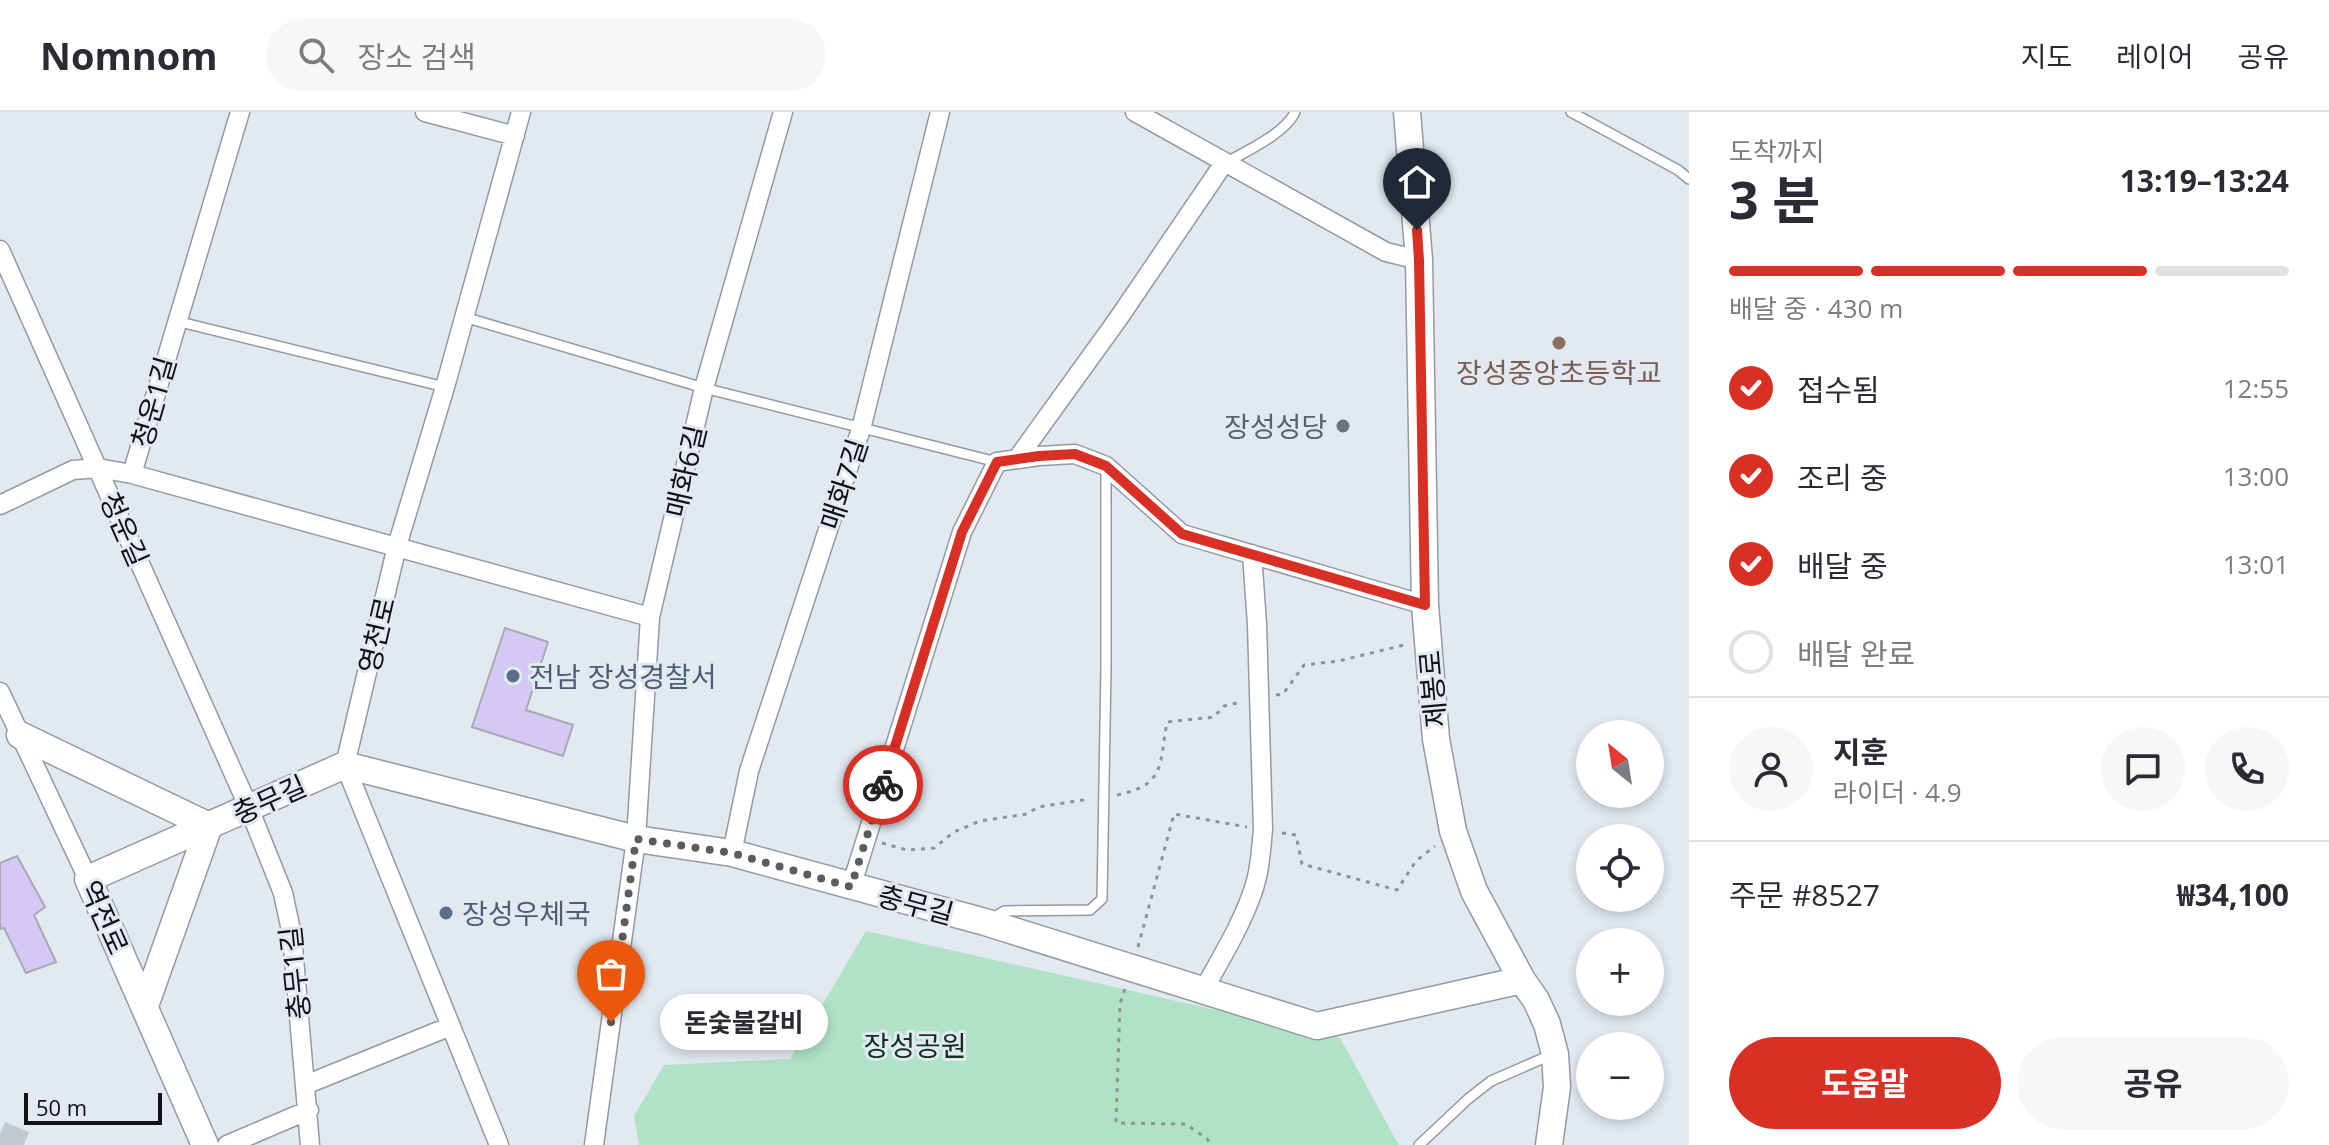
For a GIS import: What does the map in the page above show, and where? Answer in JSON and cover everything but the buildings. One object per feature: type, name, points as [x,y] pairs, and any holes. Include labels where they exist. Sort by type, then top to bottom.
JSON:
[{"type":"street","name":"청운1길","points":[[240,112],[132,474],[650,617]]},
{"type":"street","points":[[425,112],[515,136]]},
{"type":"street","name":"영천로","points":[[345,765],[397,546],[445,387],[521,112]]},
{"type":"street","name":"매화6길","points":[[594,1145],[636,839],[650,617],[704,388],[783,112]]},
{"type":"street","name":"매화7길","points":[[732,853],[749,771],[861,429],[940,112]]},
{"type":"street","points":[[1135,112],[1386,252],[1419,260]]},
{"type":"street","name":"제봉로","points":[[1407,112],[1419,260],[1425,605],[1436,739],[1453,831],[1474,891],[1547,1024],[1555,1054],[1557,1087],[1549,1145]]},
{"type":"street","points":[[1017,459],[1118,319],[1224,163]]},
{"type":"street","name":"청운길","points":[[0,250],[249,808]]},
{"type":"street","points":[[851,887],[962,532],[997,462],[1075,454],[1106,466],[1182,534],[1425,605]]},
{"type":"street","points":[[0,505],[73,470],[98,468],[132,474]]},
{"type":"street","points":[[1203,991],[1253,891],[1261,858],[1263,829],[1252,554]]},
{"type":"street","name":"역전로","points":[[0,692],[88,879],[205,1145]]},
{"type":"street","points":[[20,735],[209,826],[145,1006]]},
{"type":"street","points":[[345,765],[499,1145]]},
{"type":"street","name":"충무길","points":[[88,879],[345,765],[636,839],[732,853],[985,922],[1317,1026],[1522,980]]},
{"type":"street","name":"충무1길","points":[[249,808],[272,860],[292,935],[310,1145]]},
{"type":"street","points":[[305,1085],[451,1026]]},
{"type":"street","points":[[227,1145],[309,1110]]},
{"type":"lane","points":[[1224,163],[1274,134],[1293,118],[1295,112]]},
{"type":"lane","points":[[1571,112],[1689,179]]},
{"type":"lane","points":[[464,317],[704,388],[997,462]]},
{"type":"lane","points":[[176,321],[445,387]]},
{"type":"lane","points":[[985,922],[1004,911],[1090,910],[1102,899],[1106,466]]},
{"type":"lane","points":[[1419,1145],[1491,1081],[1555,1054]]},
{"type":"path","points":[[867,839],[907,850],[934,848],[954,832],[980,821],[1027,814],[1038,807],[1140,790],[1158,774],[1167,722],[1214,717],[1224,706],[1283,694],[1304,665],[1339,661],[1427,640]]},
{"type":"path","points":[[1133,969],[1120,1003],[1116,1123],[1186,1124],[1211,1145]]},
{"type":"green space","name":"장성공원","points":[[866,931],[1340,1038],[1399,1145],[639,1145],[634,1116],[664,1065],[790,1059]]},
{"type":"tunnel","points":[[0,1134],[26,1145]]},
{"type":"way so far","points":[[611,1022],[636,839],[732,853],[851,887],[883,785]]},
{"type":"place","name":"장성중앙초등학교","points":[[1559,343]]},
{"type":"place","name":"장성성당","points":[[1343,426]]},
{"type":"place","name":"전남 장성경찰서","points":[[513,676]]},
{"type":"place","name":"장성우체국","points":[[446,913]]},
{"type":"place","name":"돈숯불갈비","points":[[611,1022]]},
{"type":"route","points":[[883,785],[962,532],[997,462],[1075,454],[1106,466],[1182,534],[1425,605],[1417,230]]}]
